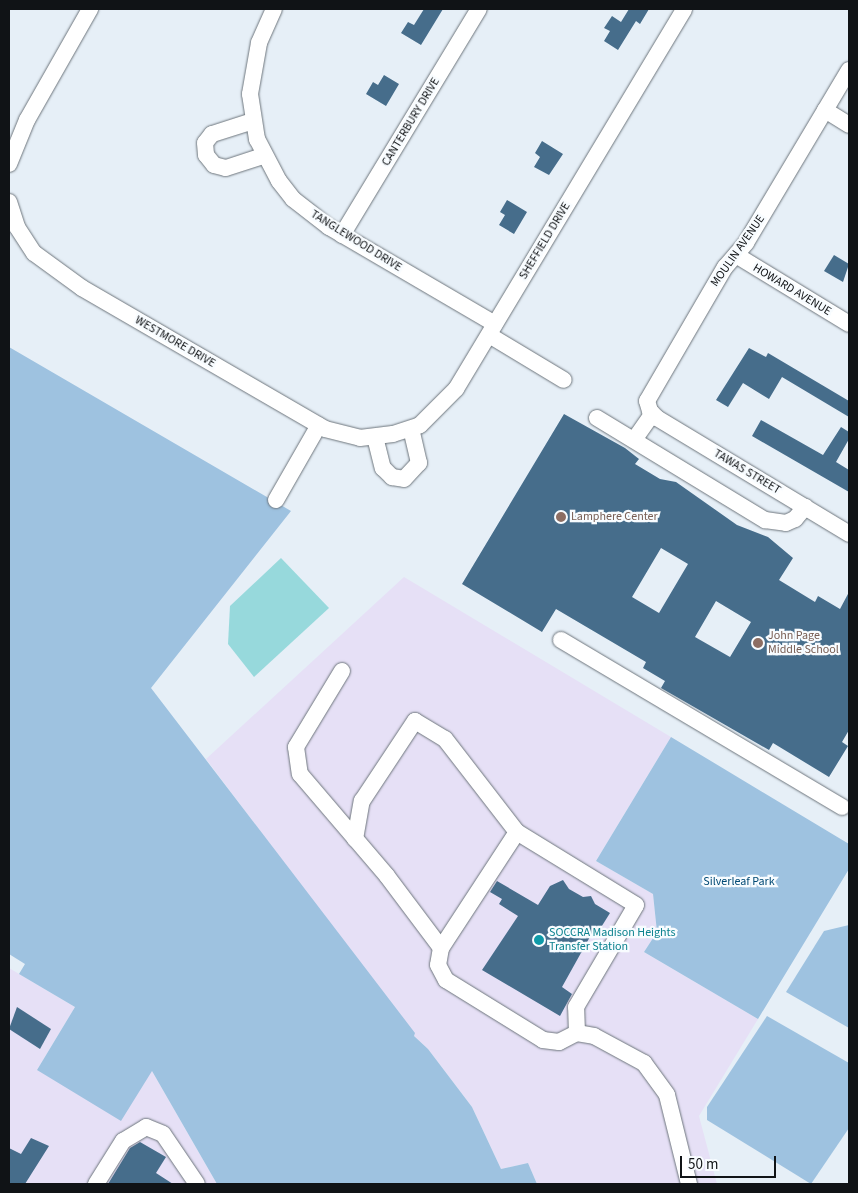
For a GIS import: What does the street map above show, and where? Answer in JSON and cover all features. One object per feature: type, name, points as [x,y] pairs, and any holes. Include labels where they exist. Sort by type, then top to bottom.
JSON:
[{"type":"street","points":[[9,164],[16,140],[90,9]]},
{"type":"street","name":"TANGLEWOOD DRIVE","points":[[274,9],[252,71],[253,121],[264,156],[294,198],[342,235],[492,329]]},
{"type":"street","name":"CANTERBURY DRIVE","points":[[342,235],[479,9]]},
{"type":"street","name":"SHEFFIELD DRIVE","points":[[375,437],[411,429],[442,406],[492,329],[684,9]]},
{"type":"street","name":"MOULIN AVENUE","points":[[634,440],[650,410],[651,389],[725,267],[736,255],[849,70]]},
{"type":"street","points":[[825,110],[849,125]]},
{"type":"street","points":[[253,121],[212,134],[205,143],[206,155],[214,165],[226,168],[264,156]]},
{"type":"street","name":"WESTMORE DRIVE","points":[[9,202],[13,228],[34,253],[58,273],[319,426],[341,434],[375,437]]},
{"type":"street","name":"HOWARD AVENUE","points":[[736,255],[849,324]]},
{"type":"street","points":[[492,329],[564,380]]},
{"type":"street","name":"TAWAS STREET","points":[[650,410],[849,534]]},
{"type":"street","points":[[597,418],[765,520],[786,523],[795,519],[805,507]]},
{"type":"street","points":[[276,500],[319,426]]},
{"type":"street","points":[[375,437],[382,468],[392,477],[404,479],[419,463],[411,429]]},
{"type":"street","points":[[561,640],[842,807]]},
{"type":"street","points":[[342,671],[296,747],[300,774],[355,838],[441,948]]},
{"type":"street","points":[[355,838],[362,802],[415,721],[446,738],[517,832],[636,905],[576,1007],[577,1033]]},
{"type":"street","points":[[517,832],[441,948],[438,965],[446,980],[535,1035],[559,1042],[577,1033],[594,1036],[644,1063],[667,1095],[689,1184]]},
{"type":"street","points":[[96,1184],[123,1141],[146,1127],[162,1134],[197,1184]]},
{"type":"shaded area","points":[[281,558],[329,608],[254,677],[228,644],[230,606]]},
{"type":"shaded area","points":[[404,577],[671,737],[596,861],[653,894],[657,932],[644,952],[758,1019],[699,1116],[717,1184],[537,1184],[528,1163],[501,1169],[472,1107],[428,1049],[414,1036],[206,759]]},
{"type":"shaded area","points":[[9,968],[75,1007],[37,1070],[152,1071],[217,1184],[9,1184]]},
{"type":"green space","points":[[9,347],[291,511],[151,688],[415,1033],[414,1036],[428,1049],[472,1107],[501,1169],[528,1163],[537,1184],[217,1184],[152,1071],[121,1121],[37,1070],[75,1007],[19,974],[25,964],[9,954]]},
{"type":"green space","name":"Silverleaf Park","points":[[671,737],[849,844],[849,869],[758,1019],[644,952],[657,932],[653,894],[596,861]]},
{"type":"green space","points":[[849,925],[849,1028],[786,992],[824,931]]},
{"type":"green space","points":[[767,1016],[849,1063],[849,1128],[811,1184],[707,1120],[707,1107]]},
{"type":"building","points":[[424,9],[443,9],[421,45],[401,33],[408,22],[414,25]]},
{"type":"building","points":[[629,9],[649,9],[640,24],[636,21],[618,50],[604,41],[610,31],[604,28],[612,16],[621,22]]},
{"type":"building","points":[[384,75],[399,84],[386,106],[366,94],[373,82],[378,85]]},
{"type":"building","points":[[542,141],[563,154],[549,175],[534,167],[540,157],[535,153]]},
{"type":"building","points":[[507,200],[527,212],[514,234],[499,225],[505,215],[500,212]]},
{"type":"building","points":[[834,255],[849,264],[843,282],[824,271]]},
{"type":"building","points":[[749,348],[766,357],[768,353],[849,401],[849,417],[782,377],[769,399],[743,383],[728,407],[716,400]]},
{"type":"building","points":[[564,414],[625,448],[639,459],[635,464],[660,479],[676,482],[737,525],[768,537],[793,558],[779,580],[815,602],[818,596],[840,609],[849,592],[849,730],[842,742],[848,746],[829,777],[773,743],[769,750],[661,688],[665,681],[643,668],[646,662],[556,609],[542,632],[462,584]],"holes":[[[661,548],[688,564],[659,613],[632,597]],[[716,601],[751,622],[730,657],[695,637]]]},
{"type":"building","points":[[761,420],[823,455],[841,427],[849,432],[849,439],[836,462],[849,470],[849,492],[752,436]]},
{"type":"building","name":"SOCCRA Madison Heights Transfer Station","points":[[563,880],[569,889],[583,897],[591,896],[595,904],[610,913],[600,929],[596,926],[562,987],[572,994],[560,1016],[482,970],[518,916],[499,904],[502,899],[490,892],[497,881],[538,905],[550,886]]},
{"type":"building","points":[[17,1007],[51,1029],[40,1049],[9,1029]]},
{"type":"building","points":[[31,1138],[49,1146],[25,1184],[9,1184],[9,1148],[21,1154]]},
{"type":"building","points":[[140,1142],[166,1157],[156,1173],[173,1184],[108,1184],[130,1148]]},
{"type":"place","name":"Lamphere Center","points":[[561,517]]},
{"type":"place","name":"John Page Middle School","points":[[758,643]]},
{"type":"place","name":"SOCCRA Madison Heights Transfer Station","points":[[539,940]]}]
